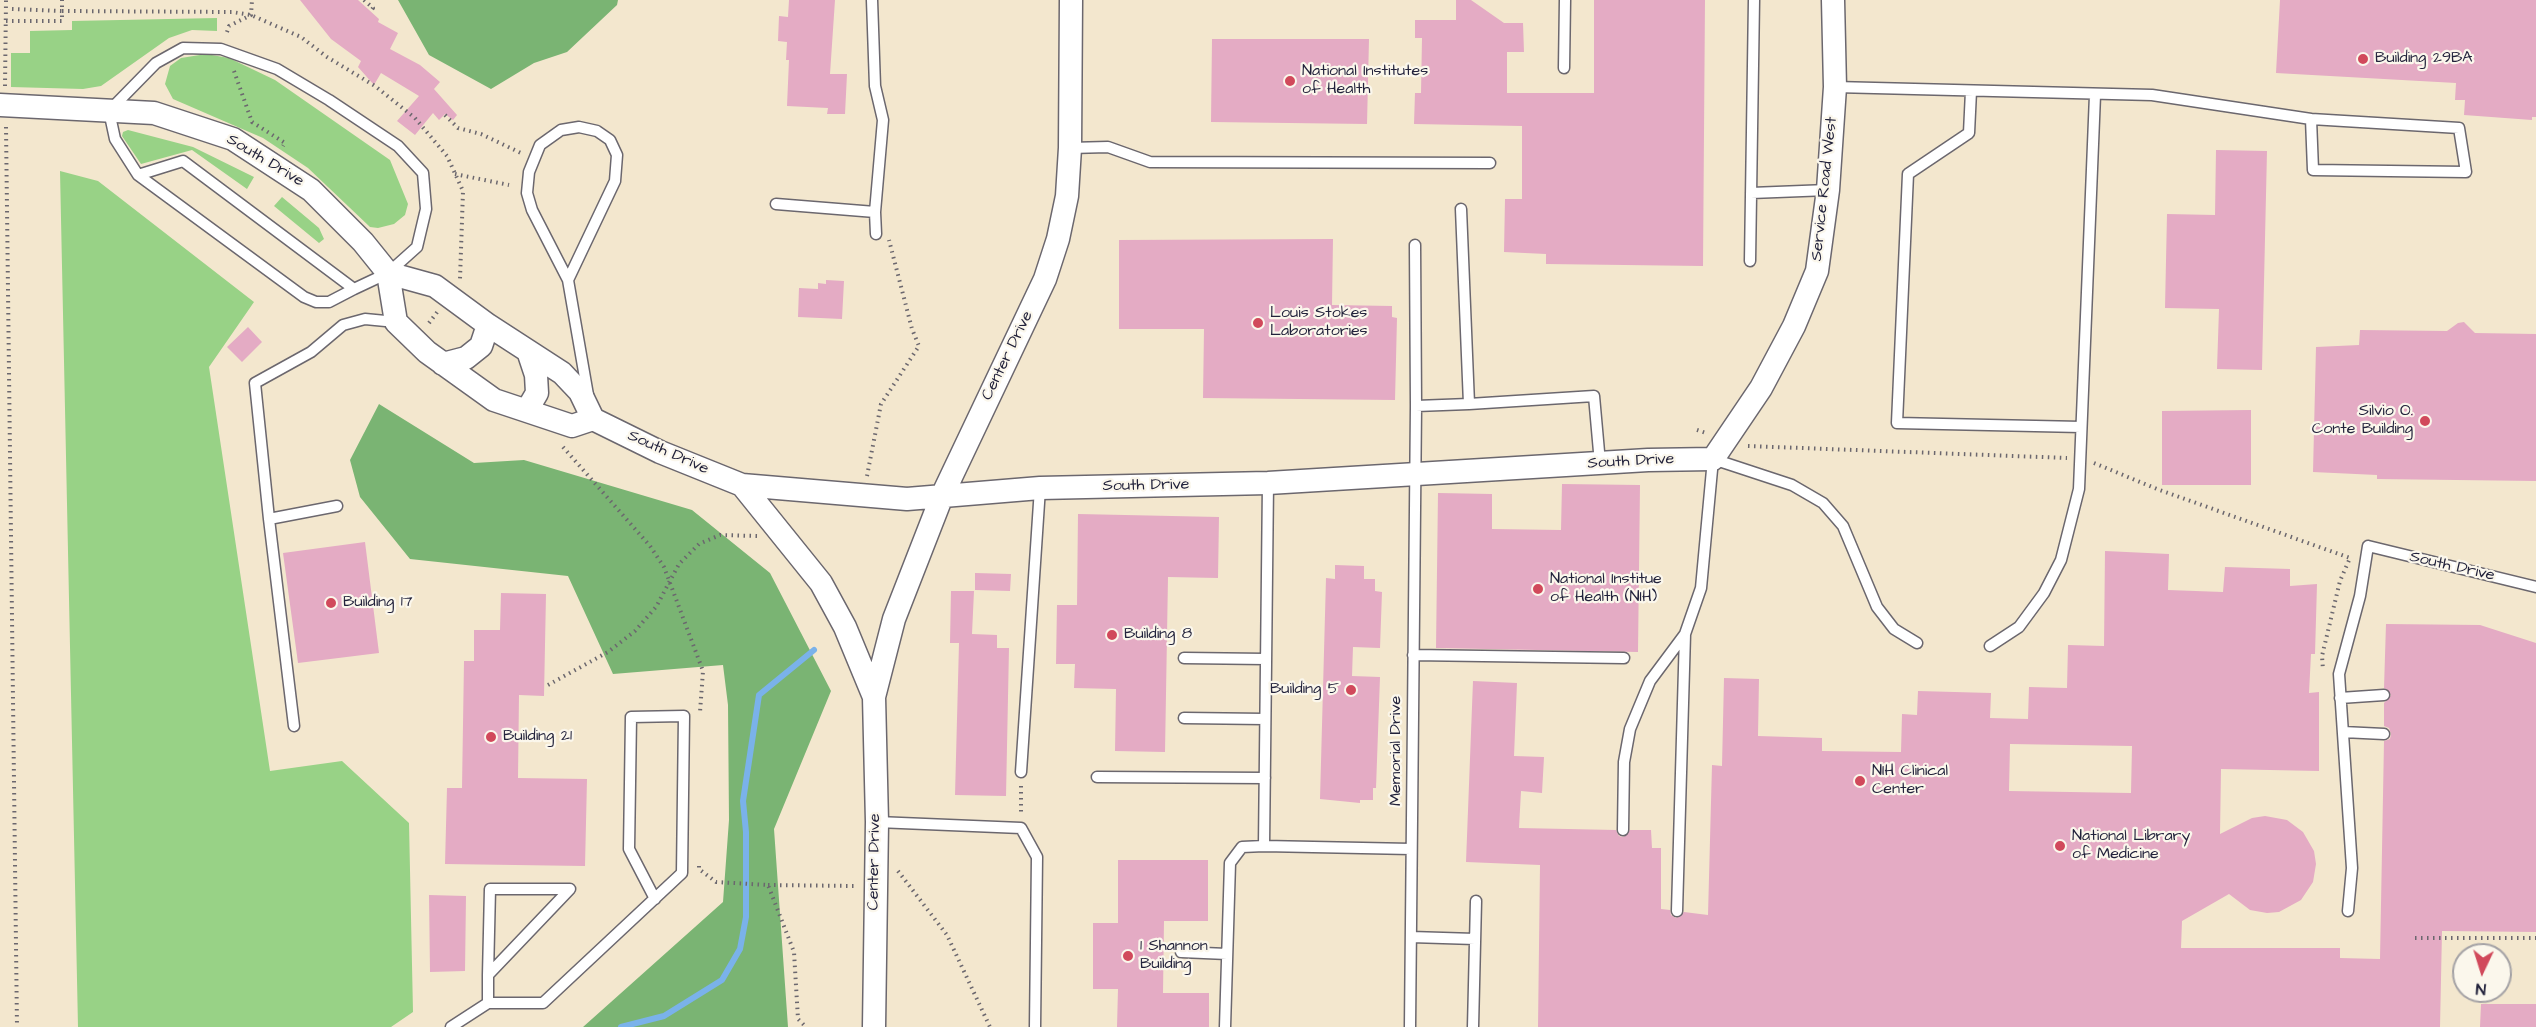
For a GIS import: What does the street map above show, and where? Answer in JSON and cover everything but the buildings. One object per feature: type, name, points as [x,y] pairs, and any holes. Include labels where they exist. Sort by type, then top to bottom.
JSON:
[{"type":"street","name":"Center Drive","points":[[874,1027],[877,822],[874,697],[894,619],[942,496],[1045,279],[1067,196],[1070,148],[1071,0]]},
{"type":"street","name":"Service Road West","points":[[1719,449],[1761,388],[1802,308],[1817,271],[1828,190],[1834,87],[1833,0]]},
{"type":"street","name":"South Drive","points":[[3,95],[108,111],[154,113],[233,139],[311,190],[363,242],[388,273],[396,322]]},
{"type":"street","points":[[388,273],[435,286],[488,326],[562,373],[580,392],[593,419],[572,426],[494,400],[427,352],[396,322]]},
{"type":"street","points":[[443,364],[466,358],[481,346],[488,326]]},
{"type":"street","points":[[527,410],[537,393],[536,375],[528,351]]},
{"type":"street","name":"South Drive","points":[[593,419],[660,452],[742,485],[907,499],[1040,488],[1269,483],[1414,475],[1600,463],[1719,449]]},
{"type":"street","name":"Center Drive","points":[[742,485],[821,583],[845,627],[874,697]]},
{"type":"lane","points":[[873,0],[875,86],[883,120],[875,212],[876,234]]},
{"type":"lane","points":[[1564,68],[1565,0]]},
{"type":"lane","points":[[1750,261],[1754,0]]},
{"type":"lane","points":[[183,48],[221,49],[285,74],[398,146],[423,174],[426,209],[417,248],[388,273],[328,302],[316,302],[304,297],[138,175],[115,139],[108,111],[156,63],[183,48]]},
{"type":"lane","points":[[1834,87],[2152,95],[2311,119],[2459,128],[2466,172],[2313,170],[2311,119]]},
{"type":"lane","points":[[1971,91],[1969,133],[1908,174],[1897,423],[2081,427]]},
{"type":"lane","points":[[1990,646],[2019,627],[2044,593],[2061,560],[2079,489],[2096,95]]},
{"type":"lane","points":[[568,280],[615,181],[617,155],[610,140],[597,131],[579,127],[561,130],[540,145],[529,172],[527,193],[532,210],[568,280],[593,419]]},
{"type":"lane","points":[[1070,148],[1108,147],[1149,162],[1490,163]]},
{"type":"lane","points":[[138,175],[183,161],[354,289]]},
{"type":"lane","points":[[1751,193],[1828,190]]},
{"type":"lane","points":[[776,204],[875,212]]},
{"type":"lane","points":[[1461,209],[1469,404]]},
{"type":"lane","name":"Memorial Drive","points":[[1410,1027],[1416,406],[1415,245]]},
{"type":"lane","points":[[294,726],[255,383],[311,352],[343,325],[365,319],[396,322]]},
{"type":"lane","points":[[1416,406],[1594,396],[1600,463]]},
{"type":"lane","points":[[1623,830],[1624,762],[1630,729],[1650,681],[1685,634],[1701,588],[1719,449],[1792,485],[1823,504],[1843,526],[1877,608],[1894,629],[1917,643]]},
{"type":"lane","points":[[1264,846],[1269,483]]},
{"type":"lane","points":[[1021,772],[1040,488]]},
{"type":"lane","points":[[269,519],[337,506]]},
{"type":"lane","name":"South Drive","points":[[2340,698],[2339,674],[2360,596],[2368,546],[2536,587]]},
{"type":"lane","points":[[1677,911],[1685,634]]},
{"type":"lane","points":[[1413,655],[1624,658]]},
{"type":"lane","points":[[1184,658],[1266,658]]},
{"type":"lane","points":[[2348,911],[2352,868],[2340,698],[2384,696]]},
{"type":"lane","points":[[452,1027],[488,1003],[543,1003],[655,899],[682,873],[684,716],[632,717],[629,849],[655,899]]},
{"type":"lane","points":[[1184,718],[1266,719]]},
{"type":"lane","points":[[2343,732],[2384,734]]},
{"type":"lane","points":[[1097,777],[1265,778]]},
{"type":"lane","points":[[877,822],[1022,828],[1037,857],[1035,1027]]},
{"type":"lane","points":[[1225,1027],[1230,863],[1242,847],[1411,849]]},
{"type":"lane","points":[[488,975],[570,889],[490,889],[488,975],[488,1003]]},
{"type":"lane","points":[[1473,1027],[1476,901]]},
{"type":"lane","points":[[1411,938],[1475,939]]},
{"type":"lane","points":[[1181,952],[1227,954]]},
{"type":"path","points":[[3,95],[6,0]]},
{"type":"path","points":[[12,9],[62,11],[62,0]]},
{"type":"path","points":[[227,32],[229,26],[251,15],[252,0]]},
{"type":"path","points":[[364,0],[373,8],[370,12]]},
{"type":"path","points":[[226,69],[236,72],[252,122],[285,143],[282,147]]},
{"type":"path","points":[[445,115],[459,128],[481,134],[522,153]]},
{"type":"path","points":[[6,138],[17,1027]]},
{"type":"path","points":[[455,174],[509,185]]},
{"type":"path","points":[[863,497],[881,404],[919,346],[907,311],[890,241],[876,234]]},
{"type":"path","points":[[429,323],[438,311]]},
{"type":"path","points":[[1697,430],[1719,449],[1745,446],[2081,458],[2157,489],[2350,558],[2340,581],[2322,656],[2324,677]]},
{"type":"path","points":[[563,447],[650,546],[664,567],[703,671],[700,717]]},
{"type":"path","points":[[548,685],[609,652],[635,631],[656,608],[679,564],[699,544],[720,535],[761,536],[775,524]]},
{"type":"path","points":[[1021,772],[1022,828]]},
{"type":"path","points":[[699,858],[699,869],[716,882],[848,886]]},
{"type":"path","points":[[893,864],[947,935],[990,1027]]},
{"type":"path","points":[[768,885],[794,952],[798,1019],[806,1027]]},
{"type":"path","points":[[2415,938],[2536,938]]},
{"type":"green space","points":[[398,0],[618,0],[617,5],[567,52],[534,63],[491,89],[429,55]]},
{"type":"green space","points":[[217,18],[217,31],[192,30],[169,38],[101,86],[83,89],[11,87],[11,53],[30,53],[30,31],[72,30],[72,21]]},
{"type":"green space","points":[[206,54],[229,58],[275,80],[390,160],[408,204],[405,215],[394,224],[378,228],[370,227],[308,168],[263,138],[173,99],[165,84],[170,66],[181,58]]},
{"type":"green space","points":[[128,130],[193,147],[254,177],[247,189],[192,150],[141,164],[122,136],[123,132]]},
{"type":"green space","points":[[60,171],[98,181],[254,302],[209,367],[270,771],[342,761],[409,823],[413,1012],[391,1027],[78,1027]]},
{"type":"green space","points":[[282,197],[319,228],[324,239],[319,243],[274,206]]},
{"type":"green space","points":[[379,404],[474,463],[524,460],[692,510],[770,573],[831,691],[774,829],[788,1027],[583,1027],[723,902],[729,820],[728,705],[723,665],[613,674],[568,576],[410,559],[360,497],[350,460]]},
{"type":"waterway","points":[[621,1027],[664,1016],[722,980],[740,949],[746,917],[746,832],[743,801],[759,695],[814,650]]},
{"type":"place","name":"Building 29BA","points":[[2363,59]]},
{"type":"place","name":"National Institutes of Health","points":[[1290,81]]},
{"type":"place","name":"Louis Stokes Laboratories","points":[[1258,323]]},
{"type":"place","name":"Silvio O. Conte Building","points":[[2425,421]]},
{"type":"place","name":"National Institue of Health (NIH)","points":[[1538,589]]},
{"type":"place","name":"Building 17","points":[[331,603]]},
{"type":"place","name":"Building 8","points":[[1112,635]]},
{"type":"place","name":"Building 5","points":[[1351,690]]},
{"type":"place","name":"Building 21","points":[[491,737]]},
{"type":"place","name":"NIH Clinical Center","points":[[1860,781]]},
{"type":"place","name":"National Library of Medicine","points":[[2060,846]]},
{"type":"place","name":"1 Shannon Building","points":[[1128,956]]}]
